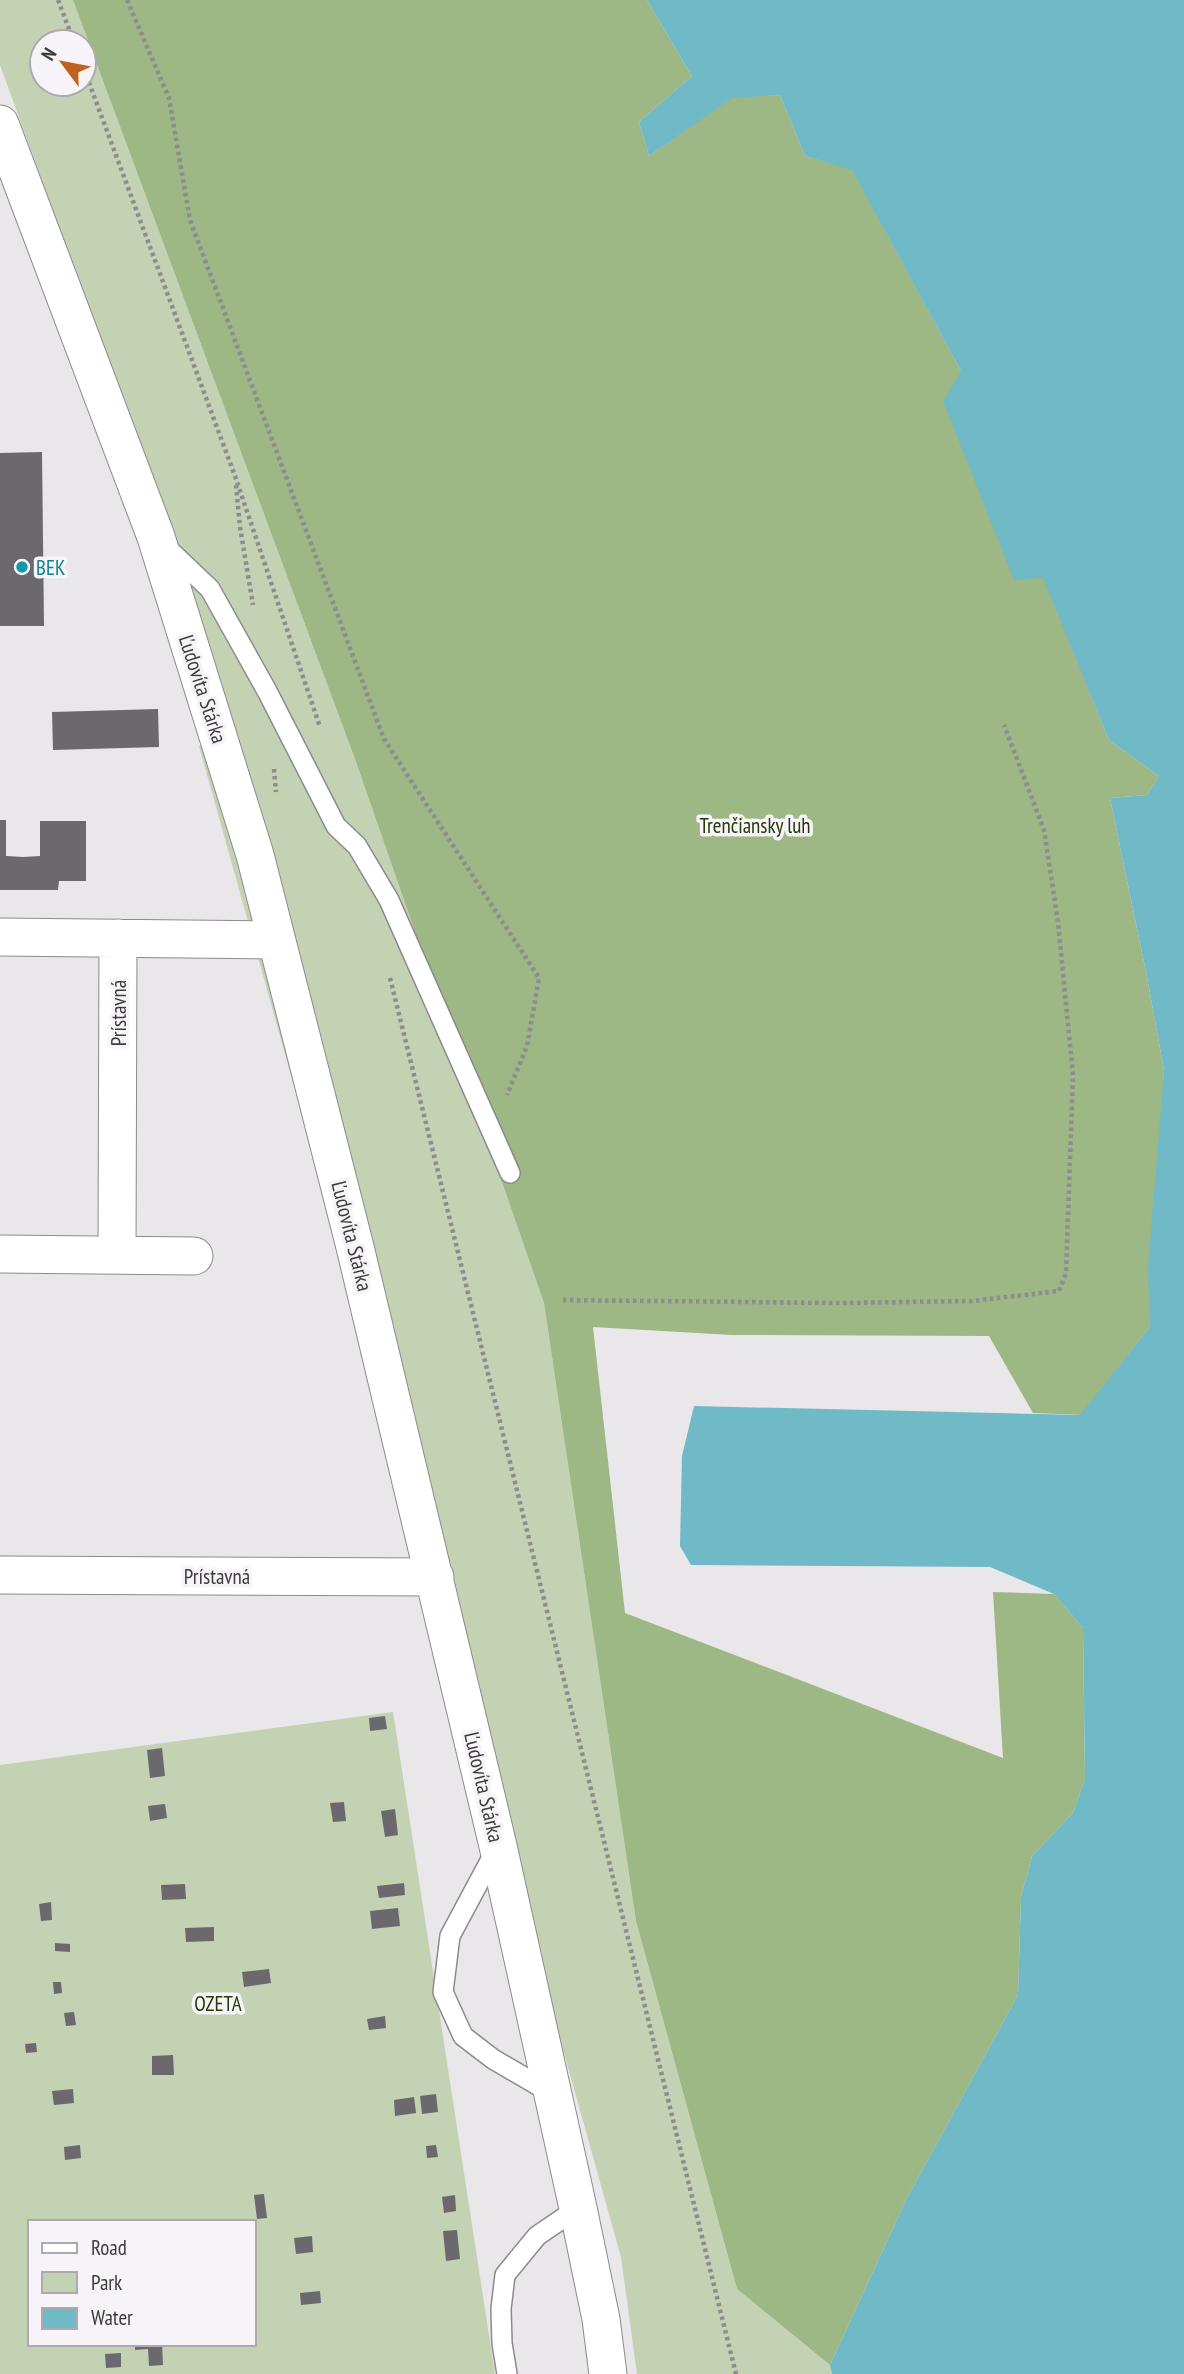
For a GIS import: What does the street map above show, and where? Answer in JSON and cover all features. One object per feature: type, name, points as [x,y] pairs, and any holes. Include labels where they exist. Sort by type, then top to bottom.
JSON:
[{"type":"street","name":"Ľudovíta Stárka","points":[[0,124],[156,537],[255,855],[355,1247],[498,1846],[578,2208],[601,2319],[608,2374]]},
{"type":"street","points":[[0,937],[275,940]]},
{"type":"street","name":"Prístavná","points":[[117,1255],[118,938]]},
{"type":"street","points":[[0,1254],[194,1256]]},
{"type":"street","name":"Prístavná","points":[[0,1575],[435,1577]]},
{"type":"lane","points":[[156,537],[210,589],[267,691],[336,826],[357,846],[389,900],[510,1173]]},
{"type":"lane","points":[[498,1846],[450,1936],[443,1992],[463,2036],[493,2059],[553,2094]]},
{"type":"lane","points":[[507,2374],[502,2343],[501,2309],[505,2275],[537,2236],[578,2208]]},
{"type":"path","points":[[58,0],[69,28]]},
{"type":"path","points":[[127,0],[169,98],[190,220],[384,739],[539,978],[527,1046],[507,1091],[507,1105]]},
{"type":"path","points":[[95,98],[235,476],[321,732]]},
{"type":"path","points":[[563,1300],[838,1303],[972,1301],[1059,1291],[1066,1273],[1073,1075],[1058,922],[1044,830],[1004,725]]},
{"type":"path","points":[[387,965],[736,2374]]},
{"type":"green space","points":[[0,0],[73,0],[83,28],[28,28],[28,98],[98,98],[98,67],[355,759],[544,1303],[636,1921],[737,2289],[830,2365],[832,2374],[637,2374],[621,2257],[199,746],[237,750],[113,375],[0,65]]},
{"type":"green space","name":"Trenčiansky luh","points":[[73,0],[647,0],[692,76],[639,122],[649,156],[732,97],[780,95],[805,156],[852,169],[961,371],[1109,740],[1159,776],[1147,795],[1110,798],[1164,1070],[1150,1327],[1081,1415],[1033,1413],[989,1336],[732,1335],[593,1327],[625,1613],[1003,1758],[993,1592],[1054,1594],[1083,1628],[1085,1779],[1073,1813],[1032,1856],[1021,1897],[1018,1995],[906,2200],[830,2365],[737,2289],[636,1921],[544,1303],[355,759],[98,67],[98,28],[83,28]]},
{"type":"green space","name":"OZETA","points":[[393,1712],[495,2374],[0,2374],[0,1765]]},
{"type":"water","points":[[647,0],[1184,0],[1184,2374],[832,2374],[830,2365],[906,2200],[1018,1995],[1021,1897],[1032,1856],[1073,1813],[1085,1779],[1083,1628],[1054,1594],[990,1567],[691,1565],[680,1546],[682,1456],[694,1406],[1080,1415],[1150,1327],[1148,1266],[1164,1070],[1110,798],[1147,795],[1159,776],[1109,740],[1043,578],[1014,580],[943,401],[961,371],[852,170],[805,156],[780,95],[732,98],[649,156],[639,122],[692,76]]},
{"type":"building","name":"BEK","points":[[42,452],[44,626],[0,626],[0,453]]},
{"type":"building","points":[[158,709],[159,747],[53,750],[52,712]]},
{"type":"building","points":[[0,820],[6,820],[6,856],[23,857],[40,856],[40,821],[86,821],[86,881],[59,881],[58,890],[0,890]]},
{"type":"building","points":[[385,1716],[387,1729],[370,1731],[369,1718]]},
{"type":"building","points":[[162,1748],[165,1776],[150,1778],[147,1750]]},
{"type":"building","points":[[344,1802],[346,1821],[333,1822],[330,1803]]},
{"type":"building","points":[[165,1804],[167,1818],[150,1821],[148,1806]]},
{"type":"building","points":[[395,1809],[398,1835],[385,1837],[381,1811]]},
{"type":"building","points":[[404,1883],[405,1895],[379,1898],[377,1886]]},
{"type":"building","points":[[185,1884],[186,1899],[162,1900],[161,1885]]},
{"type":"building","points":[[51,1902],[52,1920],[41,1921],[39,1904]]},
{"type":"building","points":[[398,1908],[400,1926],[372,1929],[370,1911]]},
{"type":"building","points":[[214,1927],[214,1941],[186,1942],[185,1928]]},
{"type":"building","points":[[55,1943],[70,1944],[70,1952],[55,1951]]},
{"type":"building","points":[[269,1969],[271,1983],[244,1987],[242,1972]]},
{"type":"building","points":[[53,1982],[61,1982],[62,1993],[54,1994]]},
{"type":"building","points":[[74,2012],[76,2025],[66,2026],[64,2013]]},
{"type":"building","points":[[385,2016],[386,2028],[369,2030],[367,2019]]},
{"type":"building","points":[[36,2043],[37,2052],[26,2053],[25,2044]]},
{"type":"building","points":[[173,2055],[174,2075],[152,2075],[152,2056]]},
{"type":"building","points":[[73,2089],[74,2103],[54,2105],[52,2091]]},
{"type":"building","points":[[436,2094],[438,2112],[422,2114],[420,2096]]},
{"type":"building","points":[[414,2097],[416,2113],[395,2116],[394,2100]]},
{"type":"building","points":[[80,2145],[81,2158],[65,2160],[64,2147]]},
{"type":"building","points":[[436,2145],[438,2157],[427,2158],[426,2146]]},
{"type":"building","points":[[264,2194],[267,2218],[257,2219],[254,2195]]},
{"type":"building","points":[[455,2195],[456,2211],[444,2213],[442,2197]]},
{"type":"building","points":[[457,2230],[460,2259],[446,2261],[443,2231]]},
{"type":"building","points":[[312,2236],[313,2252],[296,2254],[294,2238]]},
{"type":"building","points":[[320,2291],[321,2303],[301,2305],[300,2293]]},
{"type":"building","points":[[135,2346],[162,2346],[163,2365],[149,2366],[148,2349],[135,2350]]},
{"type":"building","points":[[121,2353],[121,2367],[106,2368],[105,2354]]},
{"type":"place","name":"BEK","points":[[22,567]]}]
